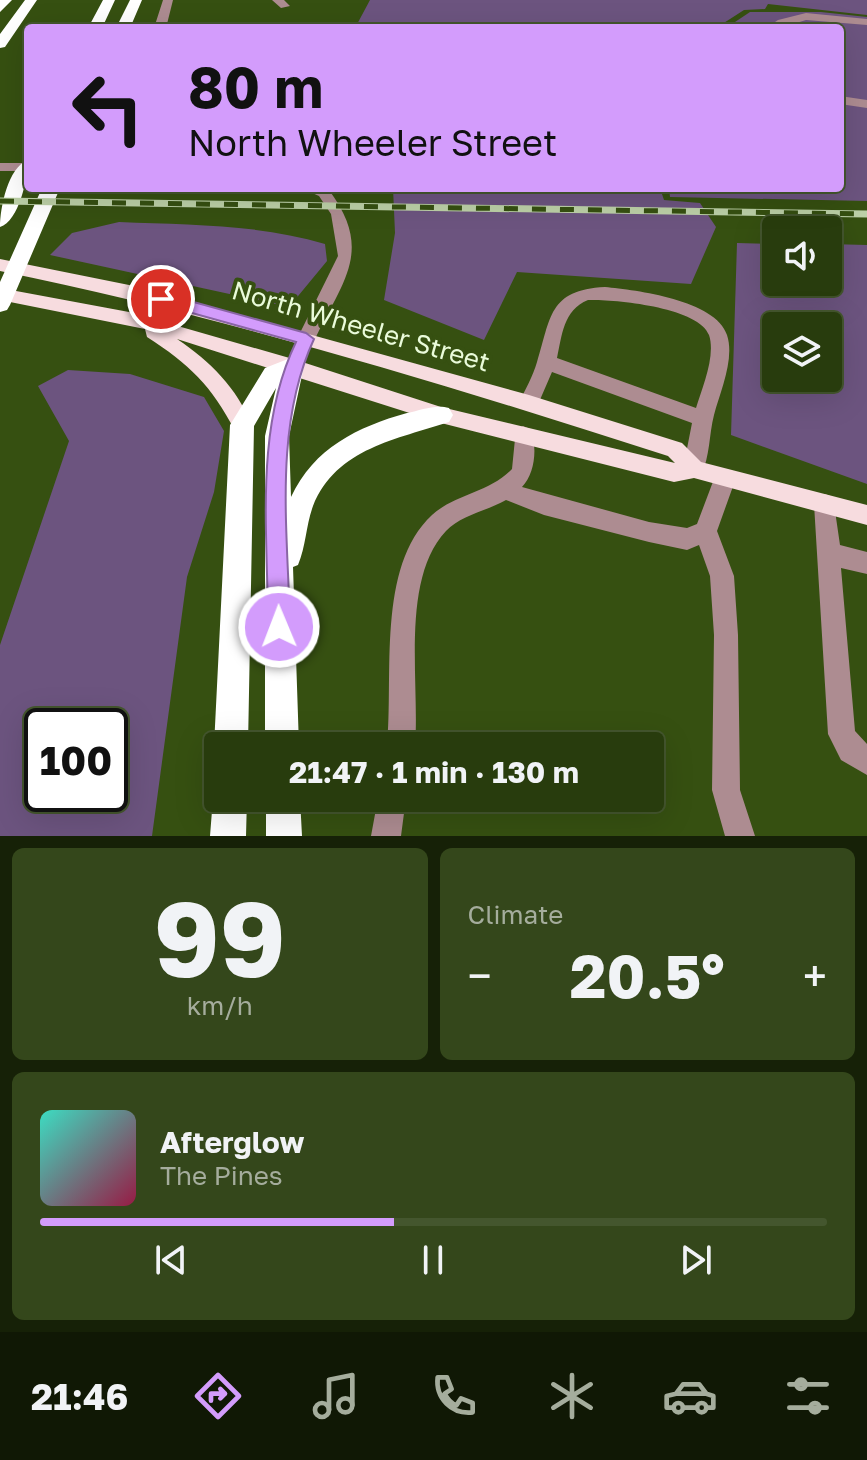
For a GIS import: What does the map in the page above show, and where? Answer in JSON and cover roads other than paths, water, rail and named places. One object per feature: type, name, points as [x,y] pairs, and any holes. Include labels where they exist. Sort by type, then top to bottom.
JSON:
[{"type":"highway","points":[[0,8],[6,0]]},
{"type":"highway","points":[[0,44],[31,0]]},
{"type":"highway","points":[[97,24],[109,0]]},
{"type":"highway","points":[[125,24],[136,0]]},
{"type":"highway","points":[[0,221],[24,174]]},
{"type":"highway","points":[[0,305],[49,192]]},
{"type":"highway","points":[[231,732],[242,425],[273,374],[293,366]]},
{"type":"highway","points":[[282,732],[277,436],[293,366]]},
{"type":"highway","points":[[278,598],[299,506],[323,470],[355,442],[387,427],[441,415]]},
{"type":"highway","points":[[228,836],[229,812]]},
{"type":"highway","points":[[283,812],[284,836]]},
{"type":"main road","name":"North Wheeler Street","points":[[0,265],[134,292],[529,403],[675,449],[694,469]]},
{"type":"main road","name":"North Wheeler Street","points":[[0,294],[129,318],[293,366],[441,415],[674,473],[694,469],[867,515]]},
{"type":"main road","points":[[129,318],[196,363],[231,398],[242,425]]},
{"type":"main road","points":[[293,366],[306,339]]},
{"type":"street","points":[[161,24],[168,0]]},
{"type":"street","points":[[778,24],[804,17],[867,22]]},
{"type":"street","points":[[844,101],[867,104]]},
{"type":"street","points":[[0,167],[24,166]]},
{"type":"street","points":[[306,339],[346,256],[339,214],[321,192]]},
{"type":"street","points":[[529,403],[547,362],[551,331],[575,298],[587,293],[612,293],[690,310],[709,320],[719,334],[714,380],[694,469]]},
{"type":"street","points":[[547,362],[703,419]]},
{"type":"street","points":[[403,732],[402,644],[412,575],[424,540],[440,521],[504,490],[522,473],[523,435]]},
{"type":"street","points":[[504,490],[557,509],[687,539],[706,531],[734,480]]},
{"type":"street","points":[[825,504],[842,734],[851,750],[867,761]]},
{"type":"street","points":[[706,531],[722,576],[726,635],[726,790],[740,836]]},
{"type":"street","points":[[829,554],[867,563]]},
{"type":"street","points":[[386,836],[390,812]]},
{"type":"railway","points":[[0,201],[867,214]]}]
